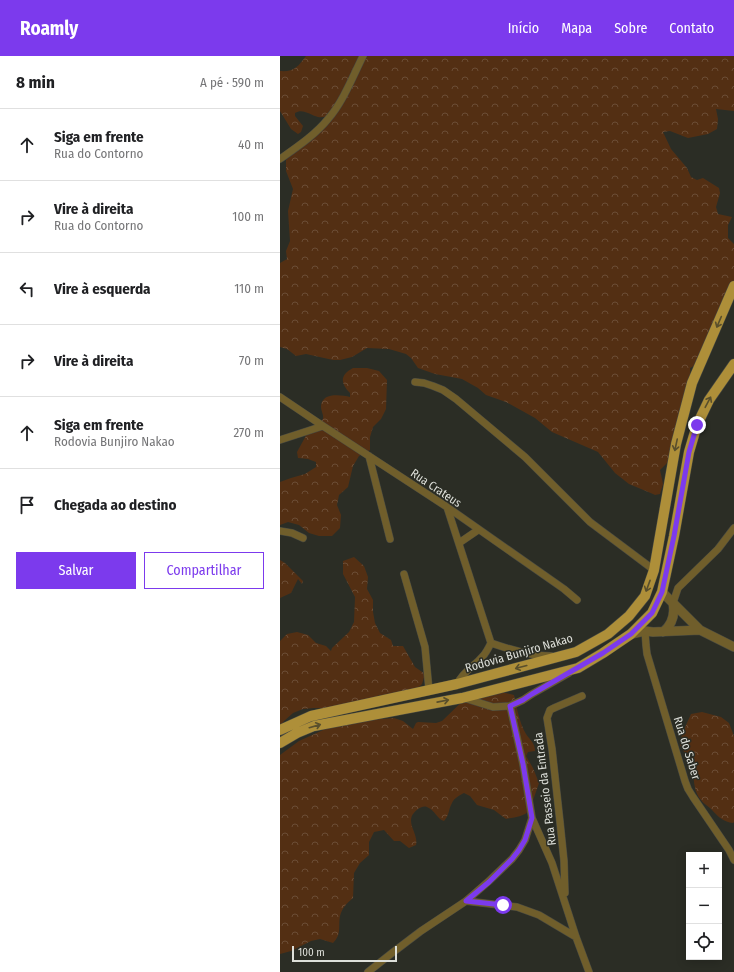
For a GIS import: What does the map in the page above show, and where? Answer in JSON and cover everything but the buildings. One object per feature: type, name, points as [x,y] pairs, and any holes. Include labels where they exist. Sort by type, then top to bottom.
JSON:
[{"type":"main road","name":"Rodovia Bunjiro Nakao","points":[[280,730],[311,716],[457,684],[576,652],[608,634],[629,616],[645,596],[654,570],[676,444],[692,383],[734,286]]},
{"type":"main road","points":[[280,743],[297,733],[314,726],[462,698],[578,668],[631,634],[652,613],[662,592],[689,452],[697,425],[708,400],[734,364]]},
{"type":"street","points":[[280,159],[307,139],[329,119],[341,100],[363,56]]},
{"type":"street","points":[[415,382],[424,383],[443,390],[456,399],[525,457],[590,522],[654,570]]},
{"type":"street","name":"Rua Crateus","points":[[280,397],[447,507],[564,589],[577,600]]},
{"type":"street","points":[[280,440],[323,426]]},
{"type":"street","points":[[369,456],[390,538]]},
{"type":"street","points":[[447,507],[492,643],[511,651],[534,655],[550,656],[576,652]]},
{"type":"street","points":[[663,632],[671,623],[674,613],[673,603],[678,588],[718,549],[734,528]]},
{"type":"street","points":[[459,543],[478,530]]},
{"type":"street","points":[[280,531],[292,533],[303,538]]},
{"type":"street","points":[[404,574],[425,647],[429,690]]},
{"type":"street","points":[[662,592],[700,630],[734,647]]},
{"type":"street","points":[[631,634],[645,631],[663,632],[700,630]]},
{"type":"street","name":"Rua do Saber","points":[[645,631],[647,654],[685,781],[688,788],[730,850],[734,860]]},
{"type":"street","points":[[457,684],[467,670],[483,657],[492,643]]},
{"type":"street","points":[[462,698],[493,707],[510,706],[578,668]]},
{"type":"street","name":"Rua Passeio da Entrada","points":[[565,902],[564,860],[547,718],[550,710],[582,696]]},
{"type":"street","points":[[510,706],[523,764],[532,818],[543,840],[576,937],[590,972]]},
{"type":"street","points":[[368,972],[392,953],[466,901],[489,882],[519,850],[525,840],[532,818]]},
{"type":"street","points":[[466,901],[517,907],[539,916],[576,937]]},
{"type":"green space","points":[[306,56],[734,56],[734,111],[716,109],[718,119],[717,129],[708,134],[688,138],[670,131],[663,132],[671,149],[687,168],[691,177],[697,180],[703,178],[719,188],[720,193],[716,207],[718,214],[732,217],[728,225],[728,238],[734,244],[734,284],[696,365],[690,368],[691,378],[669,461],[660,470],[663,484],[660,494],[655,495],[629,484],[615,473],[598,452],[552,432],[535,418],[506,402],[486,395],[478,388],[462,379],[435,374],[418,368],[406,354],[389,349],[367,348],[352,357],[333,360],[306,354],[296,356],[287,349],[280,347],[280,263],[287,259],[286,251],[290,241],[288,211],[293,189],[286,171],[286,160],[332,116],[320,117],[301,111],[295,113],[295,116],[303,126],[301,132],[298,134],[291,129],[280,111],[280,71],[292,70],[301,63]]},
{"type":"green space","points":[[353,368],[367,368],[379,371],[387,380],[386,409],[381,419],[373,427],[370,437],[370,450],[359,456],[353,466],[348,487],[339,495],[337,505],[341,515],[340,528],[332,536],[319,536],[309,533],[299,525],[288,522],[280,525],[280,482],[305,474],[316,467],[316,462],[298,458],[297,452],[308,432],[323,419],[321,407],[324,399],[332,396],[350,397],[350,393],[344,386],[343,379],[346,373]]},
{"type":"green space","points":[[354,557],[364,566],[368,577],[367,589],[373,600],[375,623],[380,633],[391,640],[393,646],[403,646],[415,667],[425,674],[422,684],[414,692],[393,696],[380,695],[351,709],[303,709],[293,713],[280,727],[280,641],[287,634],[297,632],[308,635],[316,643],[326,646],[331,651],[332,648],[349,632],[354,622],[355,597],[343,574],[343,561]]},
{"type":"green space","points":[[280,560],[303,581],[302,584],[298,579],[291,593],[280,598]]},
{"type":"green space","points":[[488,689],[514,695],[518,715],[526,734],[534,746],[535,751],[528,752],[526,756],[539,783],[528,812],[523,815],[506,819],[494,810],[477,805],[470,796],[464,793],[453,801],[444,821],[430,808],[422,807],[413,813],[411,822],[416,845],[409,848],[400,841],[394,841],[384,830],[374,832],[369,842],[369,855],[360,863],[354,873],[353,898],[345,906],[341,913],[339,920],[339,933],[336,940],[333,943],[320,939],[311,941],[291,951],[280,954],[280,755],[299,741],[332,726],[345,722],[394,718],[403,721],[413,729],[418,722],[436,723],[442,721],[471,693]]},
{"type":"green space","points":[[702,712],[721,717],[729,723],[734,736],[733,823],[727,822],[719,817],[698,796],[694,783],[694,764],[680,745],[682,734],[691,714]]},
{"type":"route","points":[[503,905],[466,901],[489,882],[512,859],[525,840],[532,818],[523,764],[510,706],[519,703],[603,653],[631,634],[652,613],[662,592],[689,452],[697,425]]}]
